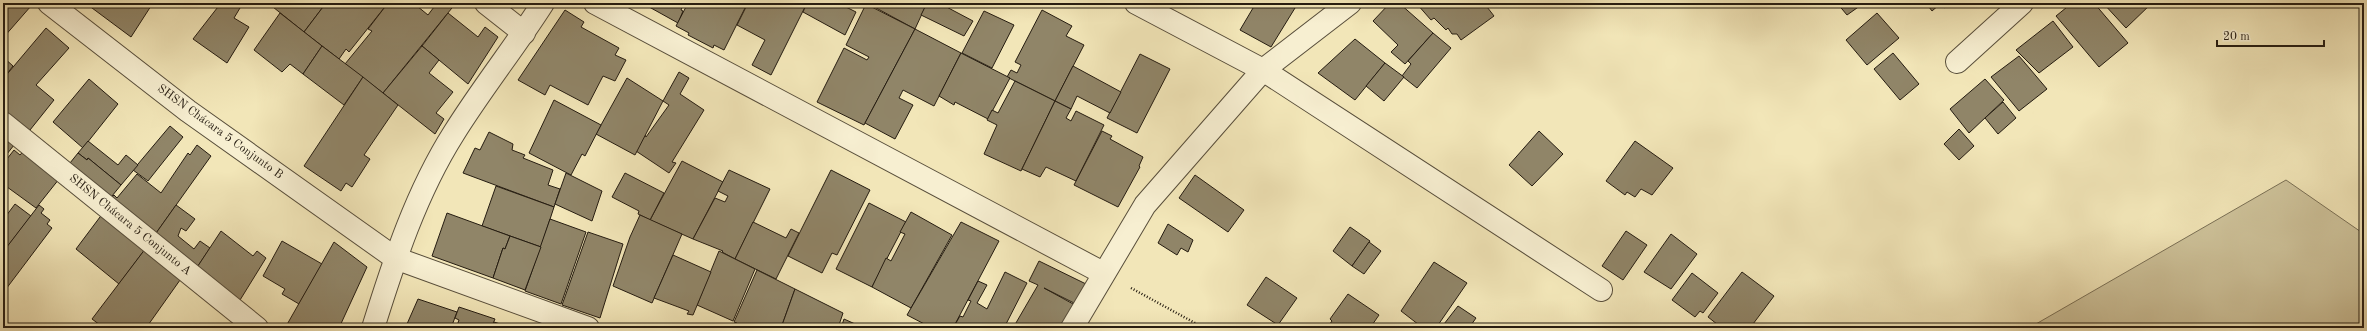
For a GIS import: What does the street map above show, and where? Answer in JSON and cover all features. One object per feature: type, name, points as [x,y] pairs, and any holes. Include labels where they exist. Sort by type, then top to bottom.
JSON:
[{"type":"street","name":"SHSN Chácara 5 Conjunto B","points":[[49,3],[188,110],[395,258],[588,328]]},
{"type":"street","points":[[486,3],[524,33]]},
{"type":"street","points":[[373,328],[395,258],[432,172],[454,133],[524,33],[543,3]]},
{"type":"street","points":[[595,3],[1104,273]]},
{"type":"street","points":[[1136,3],[1263,70],[1601,290]]},
{"type":"street","points":[[1072,328],[1145,205],[1263,70],[1350,3]]},
{"type":"street","points":[[1957,62],[2022,3]]},
{"type":"street","name":"SHSN Chácara 5 Conjunto A","points":[[3,123],[257,328]]},
{"type":"path","points":[[1104,273],[1204,328]]},
{"type":"shaded area","points":[[2286,180],[2364,234],[2364,328],[2029,328]]},
{"type":"building","points":[[3,3],[27,3],[31,6],[3,38]]},
{"type":"building","points":[[90,3],[145,3],[151,6],[131,37],[88,5]]},
{"type":"building","points":[[221,3],[231,3],[240,8],[234,18],[249,27],[227,63],[193,39]]},
{"type":"building","points":[[268,3],[326,3],[304,32]]},
{"type":"building","points":[[326,3],[388,3],[349,52],[346,49],[339,59],[304,32]]},
{"type":"building","points":[[388,3],[419,3],[417,6],[428,15],[437,3],[456,3],[383,93],[345,64],[372,31],[368,29]]},
{"type":"building","points":[[642,3],[684,3],[681,10],[683,11],[678,23]]},
{"type":"building","points":[[688,3],[741,3],[746,6],[724,50],[714,45],[713,48],[688,35],[689,33],[676,26]]},
{"type":"building","points":[[748,3],[807,3],[771,75],[752,65],[765,40],[737,25]]},
{"type":"building","points":[[807,3],[838,3],[856,12],[845,35],[803,12]]},
{"type":"building","points":[[867,3],[927,3],[915,29]]},
{"type":"building","points":[[927,3],[939,3],[973,21],[964,36],[921,15]]},
{"type":"building","points":[[1256,3],[1287,3],[1295,8],[1271,47],[1240,30]]},
{"type":"building","points":[[1390,3],[1399,3],[1433,33],[1405,64],[1391,52],[1398,45],[1373,21]]},
{"type":"building","points":[[1411,3],[1484,3],[1494,16],[1461,40],[1457,34],[1452,34],[1448,28],[1446,30],[1434,18],[1431,20],[1417,4],[1414,7]]},
{"type":"building","points":[[1837,3],[1864,3],[1847,15]]},
{"type":"building","points":[[1926,3],[1950,3],[1944,8],[1940,4],[1932,11]]},
{"type":"building","points":[[2072,3],[2094,3],[2128,43],[2099,67],[2056,16]]},
{"type":"building","points":[[2103,3],[2152,3],[2126,28]]},
{"type":"building","points":[[866,4],[915,29],[864,125],[817,102],[844,48],[867,60],[869,57],[846,45]]},
{"type":"building","points":[[565,10],[584,22],[581,27],[619,48],[615,55],[626,60],[615,81],[603,76],[588,105],[550,85],[545,95],[518,80]]},
{"type":"building","points":[[1042,10],[1072,26],[1066,36],[1084,45],[1055,101],[1007,77],[1011,70],[1017,73],[1021,65],[1015,62]]},
{"type":"building","points":[[984,11],[1014,25],[992,68],[962,53]]},
{"type":"building","points":[[280,13],[322,46],[303,74],[290,64],[282,72],[254,50]]},
{"type":"building","points":[[448,13],[478,37],[485,27],[498,37],[468,84],[422,46]]},
{"type":"building","points":[[1877,13],[1899,38],[1867,65],[1846,40]]},
{"type":"building","points":[[2053,21],[2073,47],[2039,73],[2016,50]]},
{"type":"building","points":[[46,28],[69,48],[36,85],[54,100],[22,140],[3,125],[3,79]]},
{"type":"building","points":[[915,29],[961,53],[934,106],[903,90],[899,98],[913,105],[895,139],[865,123]]},
{"type":"building","points":[[1433,33],[1451,48],[1417,88],[1402,76],[1411,64],[1408,61]]},
{"type":"building","points":[[1355,39],[1385,63],[1355,100],[1318,73]]},
{"type":"building","points":[[322,46],[363,77],[344,105],[303,74]]},
{"type":"building","points":[[422,46],[439,60],[429,73],[453,92],[436,113],[444,119],[435,134],[383,93]]},
{"type":"building","points":[[961,53],[1010,78],[988,119],[955,102],[954,105],[939,96]]},
{"type":"building","points":[[1893,53],[1919,84],[1900,100],[1874,69]]},
{"type":"building","points":[[1140,54],[1170,69],[1137,133],[1107,118]]},
{"type":"building","points":[[2019,56],[2047,89],[2019,111],[1991,77]]},
{"type":"building","points":[[3,57],[13,66],[3,79]]},
{"type":"building","points":[[1385,63],[1404,77],[1384,101],[1366,86]]},
{"type":"building","points":[[1073,66],[1121,92],[1110,113],[1077,96],[1071,109],[1055,101]]},
{"type":"building","points":[[679,72],[689,78],[680,94],[704,110],[672,162],[676,163],[669,173],[636,151],[645,135],[646,137],[669,105],[663,101]]},
{"type":"building","points":[[363,77],[398,105],[364,155],[370,159],[352,187],[346,183],[341,191],[304,166]]},
{"type":"building","points":[[627,78],[663,101],[635,155],[596,134]]},
{"type":"building","points":[[89,79],[118,104],[83,148],[53,122]]},
{"type":"building","points":[[1985,79],[2004,100],[1969,133],[1950,109]]},
{"type":"building","points":[[1015,81],[1055,101],[1021,171],[984,154],[997,125],[987,120],[992,110],[998,113]]},
{"type":"building","points":[[554,100],[601,125],[585,156],[582,154],[571,175],[529,153]]},
{"type":"building","points":[[1055,101],[1071,109],[1066,118],[1071,121],[1076,111],[1104,125],[1076,181],[1046,167],[1040,177],[1022,169]]},
{"type":"building","points":[[2003,102],[2016,118],[1998,134],[1985,118]]},
{"type":"building","points":[[170,126],[183,137],[148,181],[133,170]]},
{"type":"building","points":[[3,129],[18,140],[3,159]]},
{"type":"building","points":[[1959,129],[1974,146],[1959,160],[1944,144]]},
{"type":"building","points":[[1102,131],[1112,136],[1110,139],[1143,157],[1139,166],[1140,167],[1118,207],[1074,185]]},
{"type":"building","points":[[1539,131],[1563,154],[1532,186],[1509,165]]},
{"type":"building","points":[[489,132],[513,144],[512,150],[525,155],[523,158],[553,170],[548,185],[560,189],[554,207],[463,173],[475,148],[480,150]]},
{"type":"building","points":[[88,141],[118,165],[126,155],[138,165],[121,185],[88,158],[87,160],[78,153]]},
{"type":"building","points":[[1635,141],[1673,168],[1652,195],[1641,189],[1635,197],[1627,192],[1625,195],[1606,181]]},
{"type":"building","points":[[29,145],[63,174],[36,208],[3,184],[3,164],[14,150],[20,155]]},
{"type":"building","points":[[197,145],[211,156],[149,243],[103,207],[114,195],[117,198],[137,174],[161,193],[188,153],[190,155]]},
{"type":"building","points":[[78,153],[87,160],[88,158],[121,185],[103,207],[62,173]]},
{"type":"building","points":[[682,161],[723,182],[693,239],[650,220]]},
{"type":"building","points":[[729,170],[770,189],[735,259],[722,252],[723,251],[693,239],[715,198],[725,202],[728,196],[718,191]]},
{"type":"building","points":[[831,170],[870,190],[837,255],[832,253],[822,273],[788,256]]},
{"type":"building","points":[[566,173],[602,191],[592,221],[555,204]]},
{"type":"building","points":[[625,173],[664,193],[650,220],[638,214],[639,211],[612,197]]},
{"type":"building","points":[[1195,175],[1244,210],[1228,232],[1179,198]]},
{"type":"building","points":[[496,186],[554,207],[541,247],[482,226]]},
{"type":"building","points":[[869,203],[906,222],[872,287],[836,269]]},
{"type":"building","points":[[15,204],[31,216],[7,247],[3,244],[3,220]]},
{"type":"building","points":[[39,205],[44,209],[41,213],[50,220],[47,224],[52,228],[3,293],[3,252]]},
{"type":"building","points":[[176,205],[195,219],[186,231],[181,228],[178,236],[194,249],[200,241],[210,248],[190,278],[149,243]]},
{"type":"building","points":[[106,209],[149,244],[119,284],[76,249]]},
{"type":"building","points":[[911,212],[952,235],[911,308],[872,287],[886,258],[891,261],[905,234],[900,232]]},
{"type":"building","points":[[447,213],[510,236],[505,249],[503,248],[493,278],[432,256]]},
{"type":"building","points":[[640,215],[682,234],[652,303],[613,286],[630,237]]},
{"type":"building","points":[[550,219],[586,232],[561,304],[525,291]]},
{"type":"building","points":[[753,222],[786,238],[791,229],[799,233],[776,279],[735,259]]},
{"type":"building","points":[[961,222],[999,241],[953,328],[932,328],[907,315]]},
{"type":"building","points":[[1168,224],[1193,240],[1188,252],[1181,248],[1177,255],[1158,243]]},
{"type":"building","points":[[1350,227],[1370,241],[1352,266],[1333,251]]},
{"type":"building","points":[[221,231],[253,256],[257,251],[266,258],[232,313],[190,278]]},
{"type":"building","points":[[1626,231],[1647,245],[1623,280],[1602,266]]},
{"type":"building","points":[[588,232],[623,244],[600,318],[562,305]]},
{"type":"building","points":[[1671,234],[1697,254],[1671,289],[1644,272]]},
{"type":"building","points":[[510,236],[541,247],[525,290],[493,278],[503,248],[505,249]]},
{"type":"building","points":[[282,241],[322,264],[299,304],[282,294],[285,289],[263,276]]},
{"type":"building","points":[[334,242],[367,267],[339,328],[285,328]]},
{"type":"building","points":[[1369,242],[1381,251],[1364,274],[1352,266]]},
{"type":"building","points":[[149,244],[185,273],[146,328],[104,328],[92,319]]},
{"type":"building","points":[[719,251],[755,269],[733,321],[697,305]]},
{"type":"building","points":[[673,255],[711,272],[693,315],[687,314],[689,311],[654,298]]},
{"type":"building","points":[[1039,261],[1086,284],[1076,304],[1044,288],[1075,305],[1063,328],[1013,328],[1038,285],[1029,281]]},
{"type":"building","points":[[1434,262],[1467,283],[1436,328],[1423,328],[1401,311]]},
{"type":"building","points":[[757,270],[795,289],[781,328],[735,328],[737,323],[734,322]]},
{"type":"building","points":[[1005,272],[1027,283],[1004,328],[953,328],[960,316],[963,317],[971,301],[968,300],[978,281],[987,285],[977,303],[987,309]]},
{"type":"building","points":[[1742,272],[1774,296],[1750,328],[1722,328],[1708,317]]},
{"type":"building","points":[[1692,273],[1718,293],[1703,313],[1700,311],[1695,317],[1672,300]]},
{"type":"building","points":[[1266,277],[1297,298],[1278,325],[1247,305]]},
{"type":"building","points":[[795,289],[843,313],[838,328],[781,328]]},
{"type":"building","points":[[1348,294],[1379,315],[1370,328],[1327,328],[1332,321],[1330,319]]},
{"type":"building","points":[[418,299],[457,312],[451,328],[419,328],[407,324]]},
{"type":"building","points":[[1458,306],[1476,318],[1469,328],[1450,328],[1444,324]]},
{"type":"building","points":[[459,307],[495,319],[491,328],[456,328],[459,320],[455,318]]},
{"type":"building","points":[[844,319],[864,328],[841,328]]},
{"type":"building","points":[[494,322],[513,328],[491,328]]}]
